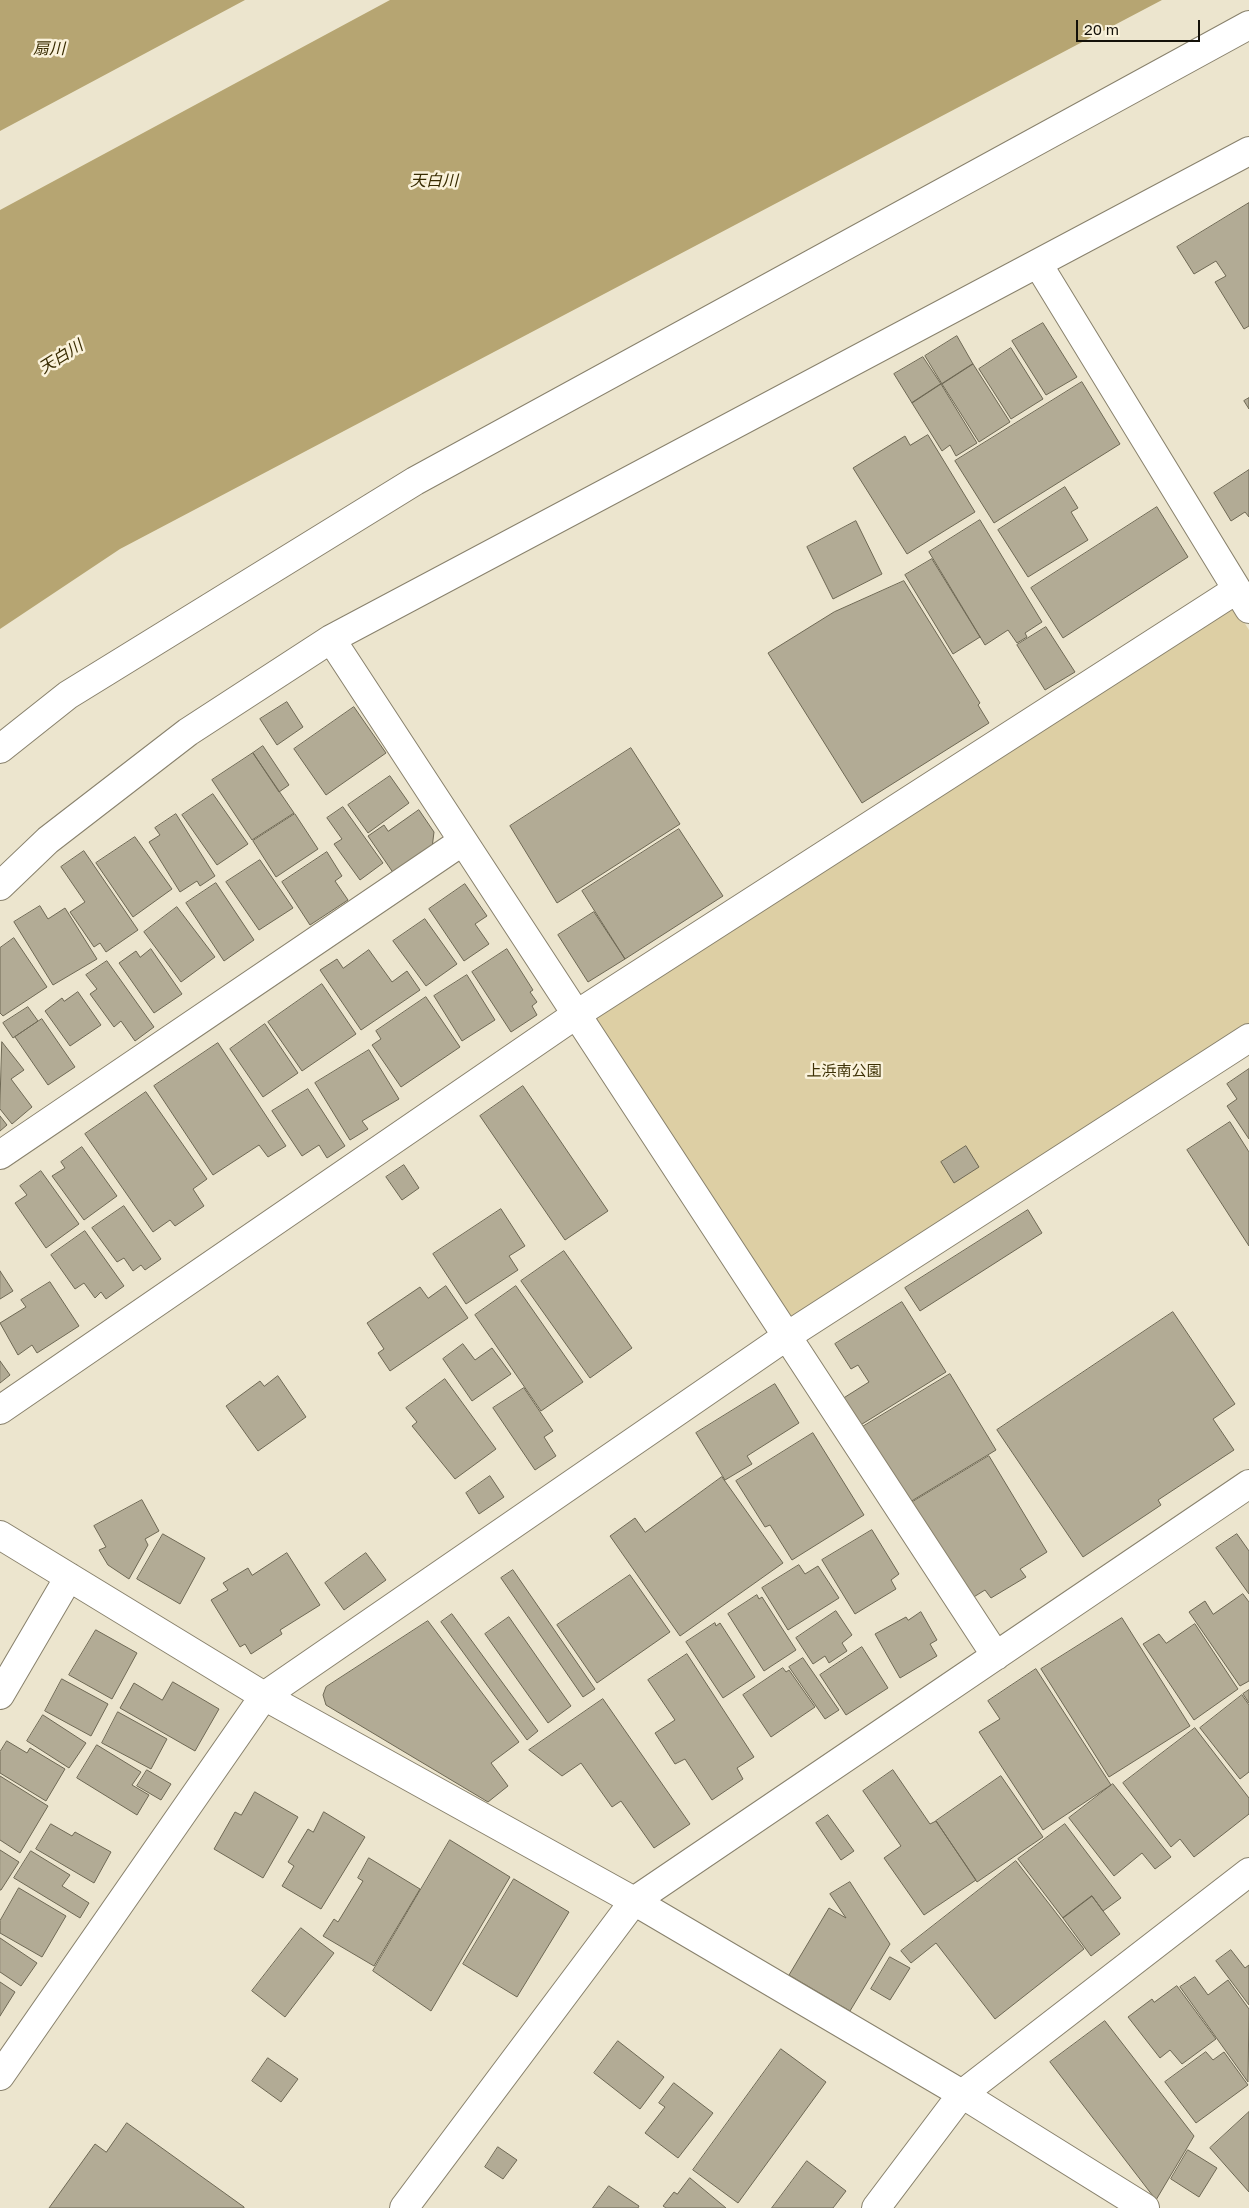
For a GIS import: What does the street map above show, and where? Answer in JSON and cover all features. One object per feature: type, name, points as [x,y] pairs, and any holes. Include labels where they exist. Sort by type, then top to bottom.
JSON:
[{"type":"street","points":[[0,749],[68,695],[416,482],[1249,25]]},
{"type":"street","points":[[0,886],[48,840],[188,732],[331,638],[1249,151]]},
{"type":"street","points":[[0,1410],[577,1014],[1243,600],[1038,264]]},
{"type":"street","points":[[331,638],[996,1656]]},
{"type":"street","points":[[0,1155],[463,841]]},
{"type":"street","points":[[0,2076],[264,1696],[787,1336],[1249,1038]]},
{"type":"street","points":[[404,2208],[634,1901],[1249,1484]]},
{"type":"street","points":[[0,1535],[264,1696],[634,1901],[962,2094],[1145,2208]]},
{"type":"street","points":[[0,1695],[69,1577]]},
{"type":"street","points":[[876,2208],[962,2094],[1249,1872]]},
{"type":"green space","name":"上浜南公園","points":[[1233,605],[1249,630],[1249,1026],[783,1329],[585,1019]]},
{"type":"water","name":"扇川","points":[[0,0],[245,0],[0,131]]},
{"type":"water","name":"天白川","points":[[390,0],[1162,0],[120,549],[0,629],[0,210]]},
{"type":"building","points":[[1249,203],[1249,326],[1244,329],[1215,282],[1226,276],[1216,261],[1194,274],[1177,247]]},
{"type":"building","points":[[1043,323],[1077,377],[1046,395],[1012,341]]},
{"type":"building","points":[[957,336],[973,364],[942,384],[925,356]]},
{"type":"building","points":[[1011,348],[1043,399],[1011,419],[979,369]]},
{"type":"building","points":[[923,357],[941,384],[912,403],[894,374]]},
{"type":"building","points":[[973,364],[1010,422],[979,442],[942,384]]},
{"type":"building","points":[[1082,382],[1120,444],[994,523],[955,461]]},
{"type":"building","points":[[941,384],[977,443],[956,456],[950,445],[942,451],[912,403]]},
{"type":"building","points":[[1249,398],[1249,409],[1244,401]]},
{"type":"building","points":[[928,435],[975,512],[907,554],[853,468],[905,436],[910,445]]},
{"type":"building","points":[[1249,470],[1249,517],[1245,512],[1231,521],[1214,493]]},
{"type":"building","points":[[1065,487],[1078,508],[1071,512],[1088,540],[1028,577],[998,530]]},
{"type":"building","points":[[1157,507],[1188,557],[1063,638],[1031,588]]},
{"type":"building","points":[[980,520],[1042,622],[1025,633],[1027,637],[1017,643],[1008,630],[985,645],[929,552]]},
{"type":"building","points":[[856,521],[882,574],[833,599],[807,547]]},
{"type":"building","points":[[932,559],[980,637],[953,654],[905,575]]},
{"type":"building","points":[[904,581],[980,703],[978,705],[989,723],[862,803],[768,653],[834,612]]},
{"type":"building","points":[[1046,627],[1075,672],[1045,690],[1017,645]]},
{"type":"building","points":[[287,702],[303,727],[277,745],[260,719]]},
{"type":"building","points":[[354,707],[386,753],[326,795],[294,749]]},
{"type":"building","points":[[263,746],[289,785],[279,792],[253,753]]},
{"type":"building","points":[[631,748],[680,824],[557,903],[510,826]]},
{"type":"building","points":[[253,753],[294,813],[252,840],[212,780]]},
{"type":"building","points":[[390,776],[409,803],[368,833],[348,805]]},
{"type":"building","points":[[213,794],[248,844],[217,865],[182,815]]},
{"type":"building","points":[[343,807],[383,863],[360,880],[334,844],[342,839],[327,818]]},
{"type":"building","points":[[419,810],[434,832],[432,848],[394,874],[368,836],[384,825],[388,831]]},
{"type":"building","points":[[176,814],[215,876],[200,886],[197,881],[180,892],[149,842],[160,835],[155,828]]},
{"type":"building","points":[[295,814],[318,849],[276,877],[253,841]]},
{"type":"building","points":[[679,829],[723,896],[625,959],[582,891]]},
{"type":"building","points":[[135,837],[172,889],[133,917],[96,863]]},
{"type":"building","points":[[84,851],[138,930],[106,952],[100,943],[94,947],[70,912],[85,902],[61,867]]},
{"type":"building","points":[[327,852],[342,876],[335,881],[348,900],[310,925],[282,882]]},
{"type":"building","points":[[260,860],[293,908],[259,930],[226,882]]},
{"type":"building","points":[[216,883],[254,940],[224,961],[186,903]]},
{"type":"building","points":[[465,884],[487,916],[475,924],[489,944],[464,961],[429,909]]},
{"type":"building","points":[[40,906],[48,919],[65,908],[97,959],[53,985],[14,922]]},
{"type":"building","points":[[177,907],[215,957],[181,982],[144,932]]},
{"type":"building","points":[[594,912],[625,959],[588,982],[558,935]]},
{"type":"building","points":[[425,919],[457,964],[426,986],[393,941]]},
{"type":"building","points":[[14,938],[47,987],[3,1016],[0,1013],[0,948]]},
{"type":"building","points":[[151,949],[182,994],[154,1013],[119,963],[136,951],[140,957]]},
{"type":"building","points":[[507,949],[533,990],[530,992],[537,1002],[532,1006],[537,1015],[511,1032],[472,972]]},
{"type":"building","points":[[369,950],[392,982],[407,971],[420,990],[361,1030],[320,970],[337,959],[343,968]]},
{"type":"building","points":[[107,961],[154,1027],[135,1041],[121,1021],[114,1027],[90,994],[97,989],[86,975]]},
{"type":"building","points":[[467,975],[495,1020],[462,1041],[434,996]]},
{"type":"building","points":[[322,984],[356,1034],[302,1071],[268,1022]]},
{"type":"building","points":[[78,992],[101,1025],[70,1046],[45,1011],[62,998],[64,1001]]},
{"type":"building","points":[[426,997],[460,1047],[401,1087],[372,1045],[381,1039],[376,1031]]},
{"type":"building","points":[[28,1007],[38,1021],[13,1038],[3,1023]]},
{"type":"building","points":[[42,1019],[75,1067],[48,1085],[15,1037]]},
{"type":"building","points":[[265,1024],[298,1073],[263,1097],[230,1049]]},
{"type":"building","points":[[2,1042],[24,1070],[11,1079],[32,1107],[12,1124],[0,1109]]},
{"type":"building","points":[[218,1043],[286,1146],[268,1157],[259,1145],[213,1175],[154,1086]]},
{"type":"building","points":[[369,1050],[399,1099],[362,1121],[368,1129],[350,1140],[315,1083]]},
{"type":"building","points":[[1249,1069],[1249,1139],[1227,1106],[1237,1099],[1227,1084]]},
{"type":"building","points":[[523,1086],[608,1211],[565,1240],[480,1116]]},
{"type":"building","points":[[308,1089],[345,1146],[327,1158],[319,1145],[302,1156],[272,1111]]},
{"type":"building","points":[[146,1092],[207,1179],[193,1189],[204,1206],[175,1226],[170,1220],[153,1232],[85,1134]]},
{"type":"building","points":[[0,1116],[7,1125],[0,1131]]},
{"type":"building","points":[[1230,1122],[1249,1152],[1249,1246],[1187,1150]]},
{"type":"building","points":[[966,1146],[979,1167],[954,1183],[941,1162]]},
{"type":"building","points":[[82,1147],[117,1196],[84,1220],[52,1176],[65,1168],[61,1162]]},
{"type":"building","points":[[404,1165],[419,1188],[402,1200],[386,1177]]},
{"type":"building","points":[[41,1171],[79,1224],[46,1248],[15,1203],[27,1195],[20,1186]]},
{"type":"building","points":[[124,1206],[161,1259],[145,1270],[141,1265],[133,1271],[124,1258],[117,1262],[92,1228]]},
{"type":"building","points":[[501,1209],[525,1246],[509,1256],[518,1270],[466,1304],[433,1254]]},
{"type":"building","points":[[1028,1210],[1042,1233],[920,1311],[905,1288]]},
{"type":"building","points":[[85,1231],[124,1286],[106,1299],[101,1292],[95,1298],[84,1283],[75,1289],[51,1255]]},
{"type":"building","points":[[564,1251],[632,1348],[590,1378],[521,1281]]},
{"type":"building","points":[[0,1271],[13,1291],[0,1299]]},
{"type":"building","points":[[50,1282],[79,1326],[37,1353],[32,1345],[18,1355],[0,1323],[26,1307],[21,1300]]},
{"type":"building","points":[[446,1286],[468,1318],[390,1371],[378,1353],[384,1349],[367,1323],[420,1287],[428,1298]]},
{"type":"building","points":[[516,1286],[583,1382],[541,1411],[475,1315]]},
{"type":"building","points":[[902,1302],[946,1372],[859,1426],[842,1399],[869,1382],[858,1365],[851,1369],[835,1344]]},
{"type":"building","points":[[1173,1312],[1235,1404],[1213,1419],[1234,1450],[1158,1500],[1161,1505],[1083,1557],[997,1430]]},
{"type":"building","points":[[463,1344],[475,1360],[492,1348],[511,1374],[472,1401],[443,1359]]},
{"type":"building","points":[[0,1361],[10,1375],[0,1383]]},
{"type":"building","points":[[950,1374],[996,1450],[905,1505],[859,1429]]},
{"type":"building","points":[[278,1376],[306,1417],[258,1451],[226,1406],[260,1381],[264,1386]]},
{"type":"building","points":[[445,1379],[496,1449],[455,1479],[412,1426],[417,1422],[406,1408]]},
{"type":"building","points":[[775,1384],[799,1423],[747,1456],[752,1464],[725,1480],[696,1433]]},
{"type":"building","points":[[524,1388],[553,1431],[544,1437],[556,1456],[535,1470],[493,1408]]},
{"type":"building","points":[[813,1433],[864,1515],[792,1560],[770,1525],[765,1527],[736,1481]]},
{"type":"building","points":[[989,1456],[1047,1552],[1020,1569],[1026,1577],[991,1598],[985,1590],[964,1603],[906,1506]]},
{"type":"building","points":[[490,1476],[504,1497],[479,1514],[466,1493]]},
{"type":"building","points":[[722,1477],[783,1563],[680,1636],[610,1536],[635,1518],[645,1532]]},
{"type":"building","points":[[142,1500],[159,1531],[145,1539],[148,1545],[129,1579],[108,1565],[99,1550],[106,1547],[94,1526]]},
{"type":"building","points":[[872,1530],[899,1574],[891,1580],[896,1589],[855,1614],[822,1560]]},
{"type":"building","points":[[163,1534],[205,1558],[180,1604],[137,1579]]},
{"type":"building","points":[[1237,1534],[1249,1551],[1249,1594],[1216,1548]]},
{"type":"building","points":[[287,1553],[320,1605],[280,1630],[282,1634],[251,1654],[245,1644],[240,1647],[211,1600],[228,1590],[223,1583],[248,1568],[252,1575]]},
{"type":"building","points":[[366,1553],[386,1580],[344,1610],[325,1583]]},
{"type":"building","points":[[799,1565],[805,1574],[818,1566],[839,1598],[788,1630],[762,1588]]},
{"type":"building","points":[[513,1570],[595,1689],[583,1697],[501,1578]]},
{"type":"building","points":[[630,1575],[670,1632],[597,1683],[557,1625]]},
{"type":"building","points":[[1243,1594],[1249,1602],[1249,1681],[1240,1686],[1189,1612],[1205,1601],[1213,1614]]},
{"type":"building","points":[[757,1595],[759,1599],[762,1597],[796,1650],[764,1671],[728,1614]]},
{"type":"building","points":[[836,1611],[852,1635],[842,1643],[847,1651],[829,1663],[825,1656],[813,1664],[796,1638]]},
{"type":"building","points":[[921,1612],[937,1640],[930,1644],[937,1656],[900,1678],[875,1634],[906,1617],[908,1620]]},
{"type":"building","points":[[452,1614],[538,1731],[527,1740],[441,1622]]},
{"type":"building","points":[[509,1617],[571,1706],[548,1723],[485,1634]]},
{"type":"building","points":[[1122,1618],[1190,1726],[1109,1777],[1041,1669]]},
{"type":"building","points":[[428,1621],[519,1742],[491,1763],[508,1786],[488,1802],[326,1705],[323,1695],[326,1687]]},
{"type":"building","points":[[715,1623],[716,1626],[720,1623],[755,1677],[723,1698],[686,1642]]},
{"type":"building","points":[[1195,1624],[1238,1689],[1194,1720],[1143,1644],[1159,1634],[1166,1643]]},
{"type":"building","points":[[96,1630],[137,1653],[112,1699],[69,1675]]},
{"type":"building","points":[[862,1647],[888,1688],[846,1715],[820,1675]]},
{"type":"building","points":[[687,1654],[754,1757],[737,1768],[743,1779],[712,1800],[685,1759],[675,1764],[655,1733],[675,1720],[648,1680]]},
{"type":"building","points":[[803,1658],[839,1710],[825,1719],[789,1667]]},
{"type":"building","points":[[783,1668],[786,1672],[789,1670],[815,1707],[771,1737],[743,1695]]},
{"type":"building","points":[[1036,1669],[1111,1785],[1043,1830],[979,1732],[1000,1719],[988,1701]]},
{"type":"building","points":[[62,1679],[108,1704],[91,1736],[45,1711]]},
{"type":"building","points":[[173,1682],[219,1709],[195,1751],[120,1708],[134,1683],[162,1700]]},
{"type":"building","points":[[1249,1690],[1249,1703],[1243,1694]]},
{"type":"building","points":[[1242,1695],[1249,1705],[1249,1772],[1240,1779],[1200,1728]]},
{"type":"building","points":[[603,1699],[690,1824],[654,1848],[621,1801],[612,1807],[581,1763],[562,1776],[529,1750]]},
{"type":"building","points":[[118,1712],[167,1739],[151,1769],[102,1743]]},
{"type":"building","points":[[43,1715],[86,1743],[69,1768],[27,1741]]},
{"type":"building","points":[[1195,1728],[1249,1798],[1249,1814],[1194,1857],[1180,1839],[1171,1847],[1123,1783]]},
{"type":"building","points":[[7,1741],[27,1753],[30,1748],[65,1769],[46,1801],[0,1773],[0,1752]]},
{"type":"building","points":[[97,1745],[141,1772],[132,1785],[149,1795],[137,1815],[77,1778]]},
{"type":"building","points":[[147,1770],[171,1784],[161,1800],[137,1786]]},
{"type":"building","points":[[893,1770],[930,1824],[936,1821],[976,1880],[924,1915],[884,1858],[901,1846],[863,1791]]},
{"type":"building","points":[[0,1776],[48,1806],[20,1853],[0,1840]]},
{"type":"building","points":[[1001,1776],[1043,1837],[977,1882],[936,1821]]},
{"type":"building","points":[[1113,1784],[1171,1857],[1155,1869],[1142,1853],[1114,1876],[1069,1818]]},
{"type":"building","points":[[255,1792],[298,1817],[263,1878],[214,1849],[235,1812],[241,1815]]},
{"type":"building","points":[[324,1812],[365,1837],[321,1909],[282,1886],[294,1866],[288,1862],[308,1829],[313,1832]]},
{"type":"building","points":[[828,1815],[854,1851],[841,1860],[816,1823]]},
{"type":"building","points":[[51,1824],[72,1836],[75,1832],[111,1852],[94,1883],[36,1849]]},
{"type":"building","points":[[1065,1824],[1121,1898],[1103,1911],[1092,1896],[1063,1918],[1018,1859]]},
{"type":"building","points":[[450,1840],[510,1877],[431,2011],[373,1971]]},
{"type":"building","points":[[0,1850],[19,1862],[1,1890],[0,1890]]},
{"type":"building","points":[[31,1851],[70,1875],[62,1886],[89,1903],[80,1918],[14,1878]]},
{"type":"building","points":[[369,1858],[420,1889],[374,1966],[323,1936],[334,1919],[338,1922],[363,1881],[358,1878]]},
{"type":"building","points":[[1016,1861],[1084,1949],[995,2019],[936,1943],[911,1963],[901,1951]]},
{"type":"building","points":[[514,1879],[569,1912],[517,1997],[463,1964]]},
{"type":"building","points":[[850,1882],[890,1944],[850,2011],[789,1975],[829,1908],[846,1918],[830,1894]]},
{"type":"building","points":[[19,1888],[66,1916],[42,1957],[0,1933],[0,1921]]},
{"type":"building","points":[[1092,1896],[1120,1934],[1091,1956],[1063,1918]]},
{"type":"building","points":[[301,1928],[334,1953],[285,2017],[252,1991]]},
{"type":"building","points":[[0,1938],[37,1963],[21,1986],[0,1972]]},
{"type":"building","points":[[1231,1950],[1245,1968],[1249,1965],[1249,2005],[1216,1961]]},
{"type":"building","points":[[890,1957],[910,1968],[890,2000],[871,1989]]},
{"type":"building","points":[[1195,1977],[1208,1995],[1228,1980],[1249,2009],[1248,2082],[1180,1987]]},
{"type":"building","points":[[0,1982],[15,1992],[0,2016]]},
{"type":"building","points":[[1177,1986],[1216,2039],[1182,2064],[1170,2050],[1160,2058],[1128,2017],[1152,1999],[1154,2002]]},
{"type":"building","points":[[1105,2021],[1194,2136],[1156,2200],[1050,2062]]},
{"type":"building","points":[[618,2041],[664,2077],[640,2109],[594,2073]]},
{"type":"building","points":[[781,2049],[826,2082],[738,2203],[693,2170]]},
{"type":"building","points":[[1206,2052],[1213,2060],[1224,2052],[1248,2085],[1196,2123],[1165,2082]]},
{"type":"building","points":[[268,2058],[298,2079],[281,2102],[252,2081]]},
{"type":"building","points":[[674,2083],[713,2113],[678,2158],[645,2133],[665,2107],[659,2103]]},
{"type":"building","points":[[1249,2112],[1249,2192],[1210,2148]]},
{"type":"building","points":[[127,2123],[244,2208],[49,2208],[95,2144],[106,2152]]},
{"type":"building","points":[[498,2147],[517,2160],[503,2179],[485,2167]]},
{"type":"building","points":[[1188,2150],[1217,2168],[1199,2197],[1171,2179]]},
{"type":"building","points":[[807,2161],[846,2191],[833,2208],[772,2208]]},
{"type":"building","points":[[690,2178],[726,2208],[666,2208],[663,2206],[674,2192],[677,2194]]},
{"type":"building","points":[[609,2186],[639,2206],[638,2208],[593,2208]]}]
